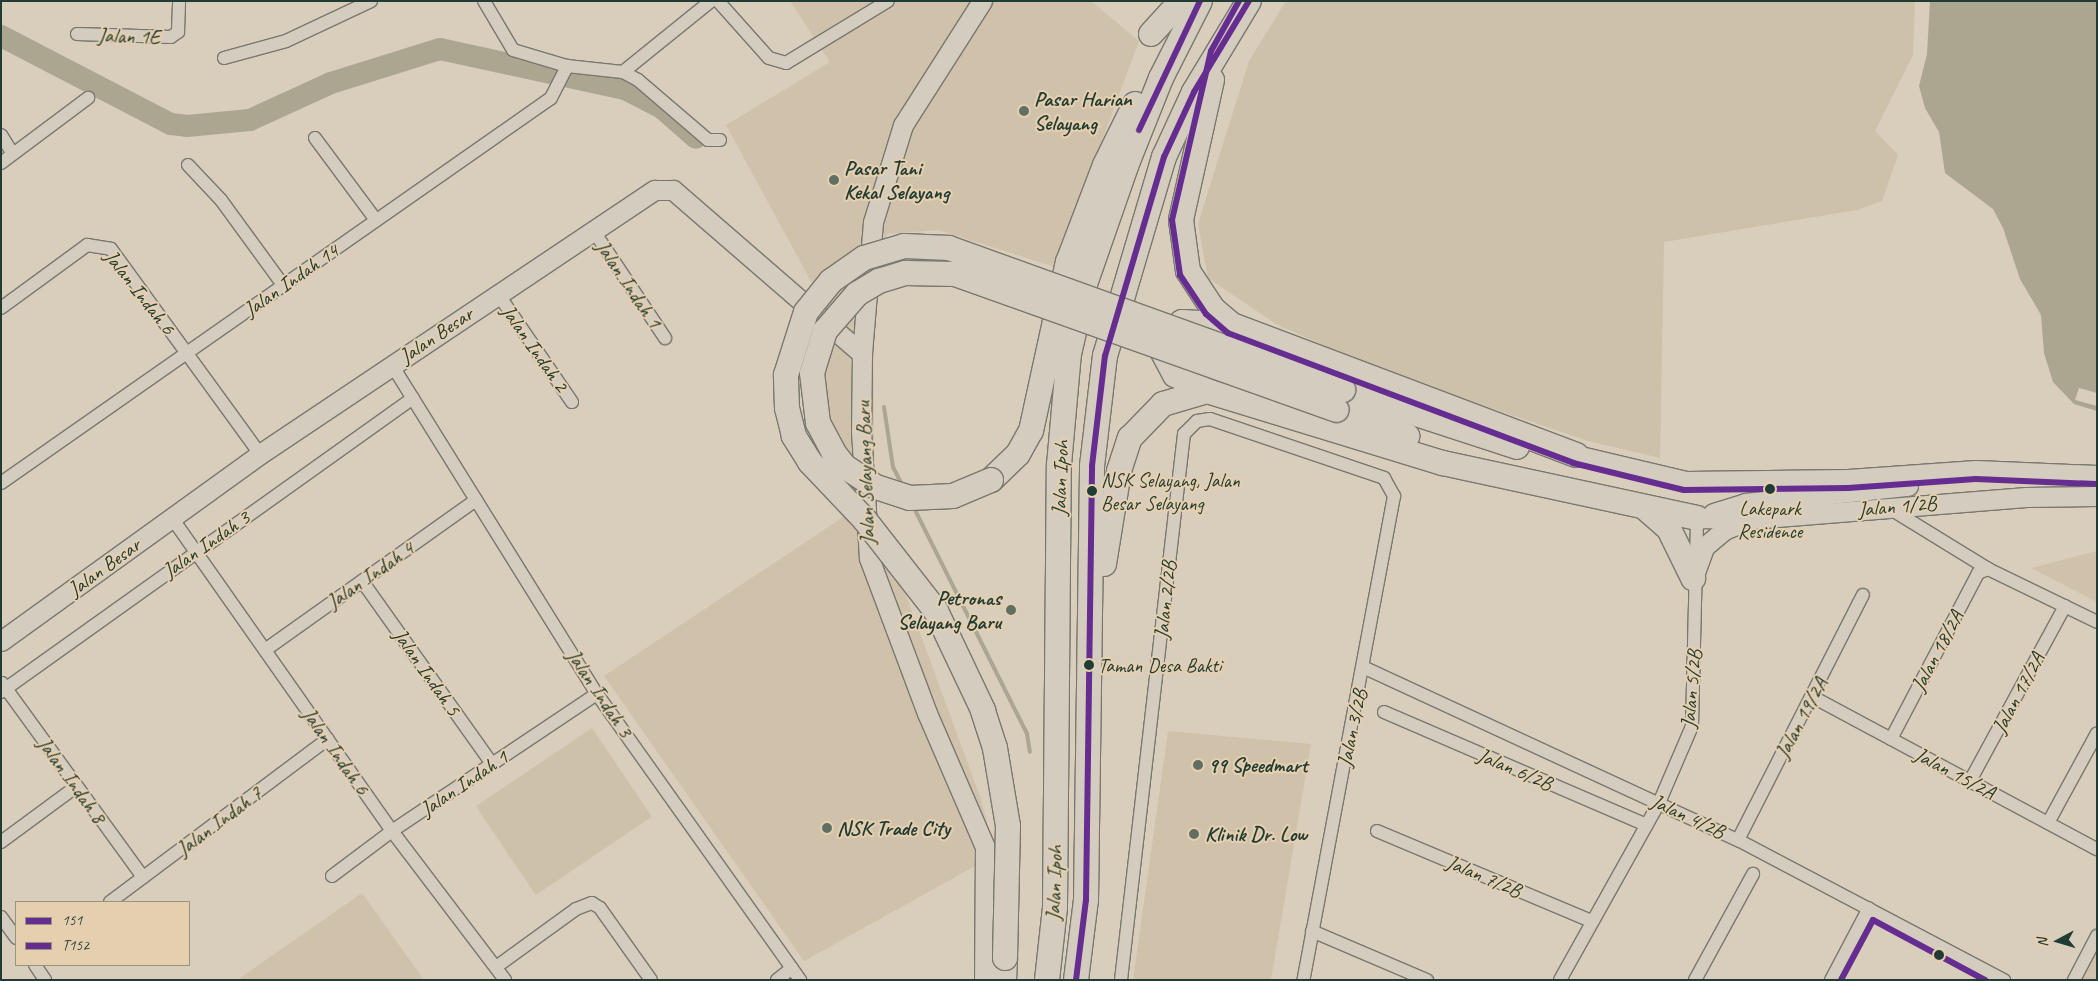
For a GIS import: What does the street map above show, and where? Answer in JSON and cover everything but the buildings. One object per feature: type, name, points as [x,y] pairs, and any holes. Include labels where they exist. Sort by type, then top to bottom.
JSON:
[{"type":"highway","points":[[1151,34],[1181,1]]},
{"type":"highway","points":[[1200,1],[1142,90],[1105,165],[1068,262],[1031,432],[1018,454],[991,480],[953,496],[910,498],[876,487],[844,466],[834,453],[818,423],[812,373],[825,331],[857,294],[879,280],[906,273],[955,274],[1340,400],[1509,446],[1576,455]]},
{"type":"highway","name":"Jalan Ipoh","points":[[1047,980],[1055,897],[1059,465],[1069,354],[1085,284],[1123,174],[1161,78],[1200,1]]},
{"type":"highway","name":"Jalan Ipoh","points":[[1076,980],[1086,900],[1092,645],[1092,466],[1105,356],[1164,158],[1194,92],[1219,54],[1260,5]]},
{"type":"highway","points":[[1219,54],[1181,220],[1188,271],[1213,309],[1232,325]]},
{"type":"highway","points":[[1004,969],[1008,826],[994,748],[983,710],[936,611],[896,556],[810,462],[794,436],[787,408],[786,375],[806,312],[831,281],[864,258],[904,246],[949,248],[1340,400],[1480,468]]},
{"type":"highway","points":[[1576,455],[1232,325],[1182,322],[1165,338],[1165,358],[1175,375],[1207,391],[1443,463],[1480,468],[1697,518]]},
{"type":"highway","points":[[1092,645],[1111,514],[1130,438],[1163,404],[1207,391]]},
{"type":"highway","points":[[1644,507],[1669,529],[1693,578]]},
{"type":"street","name":"Jalan 1E","points":[[77,34],[171,37],[178,32],[179,1]]},
{"type":"street","points":[[224,58],[286,41],[371,1]]},
{"type":"street","points":[[484,1],[513,50],[566,69],[623,72],[638,80],[708,140],[720,140]]},
{"type":"street","points":[[623,72],[711,1]]},
{"type":"street","points":[[718,1],[769,58],[786,63],[888,1]]},
{"type":"street","name":"Jalan Selayang Baru","points":[[982,1],[903,125],[873,222],[862,354],[866,546],[927,713],[985,847],[984,980]]},
{"type":"street","name":"Jalan Indah 14","points":[[1,483],[551,98],[566,69]]},
{"type":"street","points":[[1,163],[88,98]]},
{"type":"street","points":[[1,135],[13,154]]},
{"type":"street","points":[[315,138],[376,220]]},
{"type":"street","points":[[188,164],[221,200],[283,286]]},
{"type":"street","name":"Jalan Besar","points":[[1,641],[260,454],[648,193],[662,188],[673,190],[862,354]]},
{"type":"street","name":"Jalan Indah 1","points":[[593,230],[665,338]]},
{"type":"street","name":"Jalan Indah 6","points":[[1,308],[87,245],[111,248],[260,454]]},
{"type":"street","name":"Jalan Indah 2","points":[[498,294],[572,402]]},
{"type":"street","name":"Jalan Indah 3","points":[[392,365],[597,694],[800,980]]},
{"type":"street","name":"Jalan Indah 3","points":[[3,688],[413,398]]},
{"type":"street","name":"Jalan 2/2B","points":[[1121,980],[1184,434],[1197,421],[1210,419],[1384,478]]},
{"type":"street","name":"Jalan 1/2B","points":[[1576,455],[1686,481],[1934,474],[1976,470],[2097,475]]},
{"type":"street","points":[[1697,518],[1745,503],[1906,487],[1934,474]]},
{"type":"street","name":"Jalan 3/2B","points":[[1303,980],[1364,668],[1394,496],[1384,478]]},
{"type":"street","name":"Jalan 1/2B","points":[[1697,518],[1752,518],[1887,507],[2097,496]]},
{"type":"street","name":"Jalan Indah 4","points":[[265,650],[476,500]]},
{"type":"street","points":[[1887,507],[1988,569],[2097,622]]},
{"type":"street","name":"Jalan Indah 6","points":[[172,518],[392,831],[505,980]]},
{"type":"street","name":"Jalan 5/2B","points":[[1560,980],[1659,803],[1692,726],[1696,667],[1693,578],[1697,518]]},
{"type":"street","points":[[1693,578],[1704,547],[1724,530],[1752,518]]},
{"type":"street","name":"Jalan 18/2A","points":[[1891,738],[1978,573],[1988,569]]},
{"type":"street","name":"Jalan Indah 5","points":[[362,581],[492,764]]},
{"type":"street","name":"Jalan 19/2A","points":[[1738,840],[1813,697],[1862,595]]},
{"type":"street","name":"Jalan 17/2A","points":[[1970,781],[2065,606]]},
{"type":"street","name":"Jalan 4/2B","points":[[1364,668],[1738,840],[2004,980]]},
{"type":"street","name":"Jalan Indah 8","points":[[3,688],[143,877]]},
{"type":"street","name":"Jalan Indah 1","points":[[332,876],[392,831],[597,694]]},
{"type":"street","name":"Jalan 15/2A","points":[[1813,697],[2097,849]]},
{"type":"street","name":"Jalan 6/2B","points":[[1384,712],[1647,825]]},
{"type":"street","points":[[2048,823],[2097,733]]},
{"type":"street","name":"Jalan Indah 7","points":[[111,901],[328,739]]},
{"type":"street","points":[[1,842],[77,786]]},
{"type":"street","name":"Jalan 7/2B","points":[[1378,831],[1591,922]]},
{"type":"street","points":[[1695,980],[1753,874]]},
{"type":"street","points":[[496,967],[576,909],[592,903],[600,908],[651,980]]},
{"type":"street","points":[[1831,980],[1869,908]]},
{"type":"street","points":[[1,917],[15,937]]},
{"type":"street","points":[[1312,931],[1427,980]]},
{"type":"street","points":[[2074,980],[2097,936]]},
{"type":"street","points":[[36,966],[45,980]]},
{"type":"street","points":[[777,980],[792,968]]},
{"type":"shaded area","points":[[790,1],[1091,1],[1139,41],[1055,267],[938,230],[887,234],[873,323],[875,511],[981,799],[995,855],[804,961],[604,676],[843,517],[814,287],[726,125],[830,62]]},
{"type":"shaded area","points":[[1286,1],[1915,1],[1913,55],[1875,131],[1898,155],[1882,201],[1857,210],[1664,242],[1660,458],[1588,441],[1381,371],[1276,324],[1208,278],[1198,224],[1249,61]]},
{"type":"shaded area","points":[[1930,1],[2097,1],[2097,411],[2074,404],[2053,382],[2044,353],[2041,315],[2020,279],[2003,228],[1993,209],[1945,173],[1939,132],[1925,108],[1919,86],[1927,54]]},
{"type":"shaded area","points":[[2097,551],[2097,602],[2031,568]]},
{"type":"shaded area","points":[[592,728],[652,817],[536,895],[476,806]]},
{"type":"shaded area","points":[[1168,731],[1311,744],[1271,980],[1133,980]]},
{"type":"shaded area","points":[[362,893],[424,980],[237,980]]},
{"type":"shaded area","points":[[2097,946],[2097,980],[2079,980]]},
{"type":"pier","points":[[2079,388],[2097,393],[2097,406],[2075,400]]},
{"type":"waterway","points":[[1,36],[171,124],[187,126],[250,120],[331,83],[440,49],[625,89],[662,108],[696,138]]},
{"type":"waterway","points":[[884,407],[893,467],[903,487]]},
{"type":"waterway","points":[[913,506],[1027,734],[1030,752]]},
{"type":"transit line","name":"151","points":[[1139,130],[1200,1]]},
{"type":"transit line","name":"T152","points":[[1239,1],[1211,51],[1172,220],[1180,275],[1206,314],[1228,333],[1573,463],[1684,490],[1848,488],[1976,479],[2097,484]]},
{"type":"transit line","name":"151","points":[[1076,980],[1086,900],[1092,466],[1105,356],[1164,157],[1194,92],[1249,1]]},
{"type":"transit line","name":"T152","points":[[1841,980],[1873,920],[1985,980]]},
{"type":"place","name":"Pasar Harian Selayang","points":[[1024,111]]},
{"type":"place","name":"Pasar Tani Kekal Selayang","points":[[834,180]]},
{"type":"place","name":"Lakepark Residence","points":[[1770,489]]},
{"type":"place","name":"NSK Selayang, Jalan Besar Selayang","points":[[1092,491]]},
{"type":"place","name":"Petronas Selayang Baru","points":[[1011,610]]},
{"type":"place","name":"Taman Desa Bakti","points":[[1089,665]]},
{"type":"place","name":"99 Speedmart","points":[[1198,765]]},
{"type":"place","name":"NSK Trade City","points":[[827,828]]},
{"type":"place","name":"Klinik Dr. Low","points":[[1194,834]]}]
